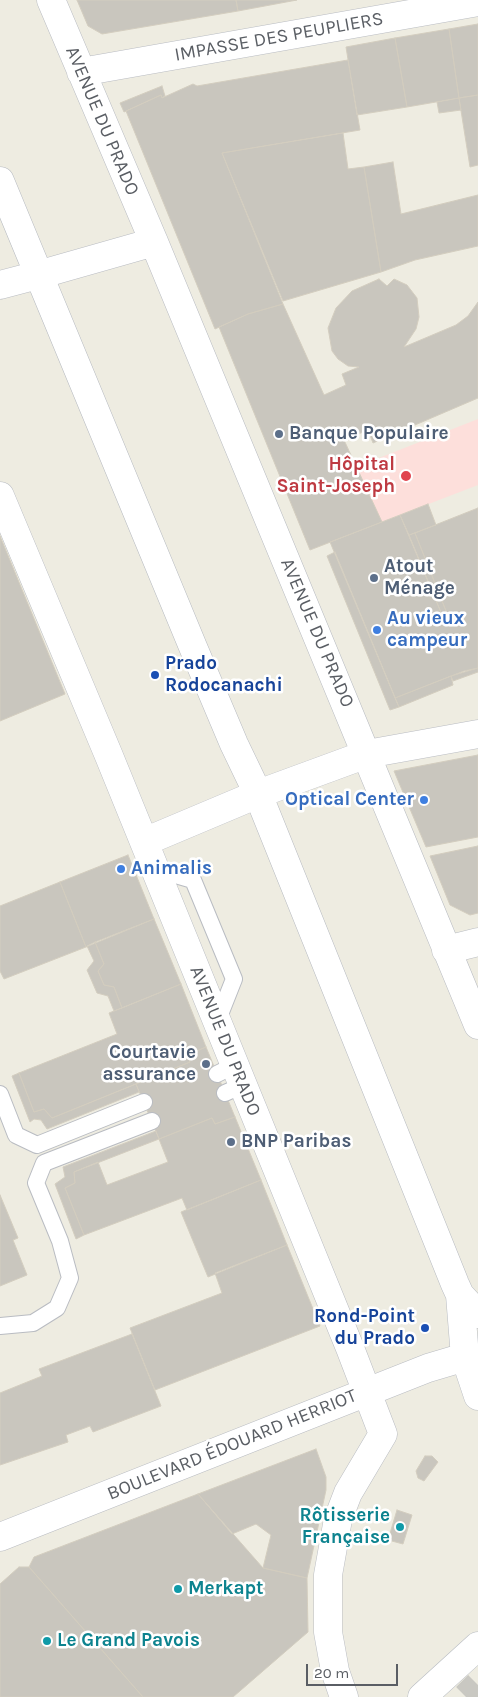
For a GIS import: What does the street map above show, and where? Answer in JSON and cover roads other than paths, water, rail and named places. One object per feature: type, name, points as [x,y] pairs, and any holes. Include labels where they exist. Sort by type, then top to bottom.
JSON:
[{"type":"street","name":"AVENUE DU PRADO","points":[[52,0],[367,754],[478,1025]]},
{"type":"street","name":"IMPASSE DES PEUPLIERS","points":[[81,72],[478,2]]},
{"type":"street","points":[[0,181],[234,744],[258,794],[469,1305],[465,1357],[478,1396]]},
{"type":"street","points":[[0,285],[154,242]]},
{"type":"street","name":"AVENUE DU PRADO","points":[[0,496],[217,1022],[230,1079],[367,1392],[383,1434],[348,1493],[338,1519],[328,1575],[328,1632],[335,1671],[344,1697]]},
{"type":"street","points":[[144,842],[258,794],[367,754],[478,734]]},
{"type":"street","points":[[446,950],[478,942]]},
{"type":"street","name":"BOULEVARD ÉDOUARD HERRIOT","points":[[0,1537],[428,1368],[465,1357]]},
{"type":"street","points":[[422,1697],[478,1646]]},
{"type":"lane","points":[[0,1094],[16,1135],[37,1145],[44,1163],[36,1183],[60,1241],[70,1278],[57,1308],[33,1323],[0,1326]]},
{"type":"lane","points":[[37,1145],[144,1102]]},
{"type":"lane","points":[[44,1163],[152,1121]]},
{"type":"tunnel","points":[[466,1697],[478,1685]]},
{"type":"place","name":"Banque Populaire","points":[[279,434]]},
{"type":"place","name":"Hôpital Saint-Joseph","points":[[406,476]]},
{"type":"place","name":"Atout Ménage","points":[[374,578]]},
{"type":"place","name":"Au vieux campeur","points":[[377,630]]},
{"type":"place","name":"Prado Rodocanachi","points":[[155,675]]},
{"type":"place","name":"Optical Center","points":[[424,800]]},
{"type":"place","name":"Animalis","points":[[121,869]]},
{"type":"place","name":"Courtavie assurance","points":[[206,1064]]},
{"type":"place","name":"BNP Paribas","points":[[231,1142]]},
{"type":"place","name":"Rond-Point du Prado","points":[[425,1328]]},
{"type":"place","name":"Rôtisserie Française","points":[[400,1527]]},
{"type":"place","name":"Merkapt","points":[[178,1589]]},
{"type":"place","name":"Le Grand Pavois","points":[[47,1641]]}]
